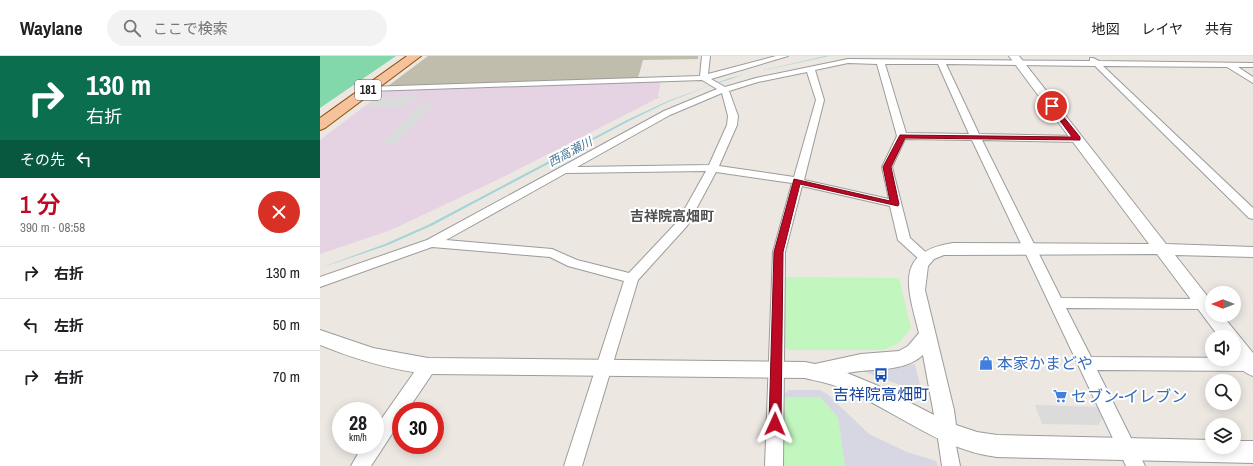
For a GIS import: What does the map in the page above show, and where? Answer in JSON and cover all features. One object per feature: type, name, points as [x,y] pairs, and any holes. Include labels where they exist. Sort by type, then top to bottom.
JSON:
[{"type":"main road","name":"181","points":[[321,124],[415,56]]},
{"type":"street","points":[[705,78],[706,56]]},
{"type":"street","points":[[370,89],[705,78],[784,56]]},
{"type":"street","points":[[1216,56],[1253,81]]},
{"type":"street","points":[[320,282],[432,243],[666,113],[724,90],[756,80],[848,61],[940,62],[1016,59],[1253,64]]},
{"type":"street","points":[[1016,59],[1205,306]]},
{"type":"street","points":[[1092,60],[1253,215]]},
{"type":"street","points":[[880,61],[902,136],[887,167],[895,204],[904,240],[925,257]]},
{"type":"street","points":[[940,62],[1132,457]]},
{"type":"street","points":[[774,466],[779,252],[820,100],[810,68]]},
{"type":"street","points":[[573,466],[632,278],[682,223],[713,168],[732,125],[732,116],[724,90],[705,78]]},
{"type":"street","points":[[902,136],[975,136],[1077,139]]},
{"type":"street","points":[[561,170],[713,168],[797,181],[817,187],[895,204]]},
{"type":"street","points":[[432,243],[552,252],[573,263],[632,278]]},
{"type":"street","points":[[951,466],[944,410],[917,290],[916,278],[918,269],[925,257],[934,251],[953,248],[1162,249],[1253,252]]},
{"type":"street","points":[[1056,303],[1205,311]]},
{"type":"street","points":[[1217,322],[1224,330]]},
{"type":"street","points":[[320,337],[377,358],[401,364],[428,366],[776,369],[814,371],[861,362],[890,362],[916,351],[923,344],[928,334]]},
{"type":"street","points":[[1241,352],[1252,367]]},
{"type":"street","points":[[1085,363],[1252,367]]},
{"type":"street","points":[[384,430],[428,366]]},
{"type":"street","points":[[814,371],[856,386],[946,432],[972,442],[997,446],[1132,457],[1253,452]]},
{"type":"street","points":[[360,466],[368,454]]},
{"type":"shaded area","points":[[428,56],[698,56],[698,59],[643,60],[638,78],[388,86]]},
{"type":"shaded area","points":[[661,81],[658,96],[660,97],[499,179],[391,230],[320,254],[320,140],[386,90]]},
{"type":"shaded area","points":[[419,96],[404,107],[367,108],[378,97]]},
{"type":"shaded area","points":[[421,103],[436,103],[397,143],[381,143]]},
{"type":"shaded area","points":[[915,364],[923,398],[918,399],[910,393],[908,388],[860,370]]},
{"type":"shaded area","points":[[789,390],[819,390],[826,393],[869,434],[907,452],[936,461],[938,466],[845,466],[838,417],[820,397],[785,397],[785,399],[782,399],[782,395]]},
{"type":"shaded area","points":[[1035,405],[1099,407],[1104,416],[1098,425],[1042,424]]},
{"type":"green space","points":[[320,56],[396,56],[320,108]]},
{"type":"green space","points":[[785,277],[899,278],[911,328],[900,342],[884,350],[789,350],[783,345]]},
{"type":"green space","points":[[785,397],[820,397],[838,417],[845,466],[782,466]]},
{"type":"water","name":"西高瀬川","points":[[825,56],[829,56],[743,75],[706,87],[668,102],[627,122],[433,225],[388,245],[320,268],[385,244],[428,225],[627,120],[668,101],[730,78]]},
{"type":"place","name":"本家かまどや","points":[[986,363]]},
{"type":"place","name":"吉祥院高畑町","points":[[881,375]]},
{"type":"place","name":"セブン-イレブン","points":[[1060,396]]},
{"type":"district","name":"吉祥院高畑町","points":[[672,216]]},
{"type":"route","points":[[775,424],[779,252],[797,181],[817,187],[895,204],[887,167],[902,136],[975,136],[1077,139],[1052,106]]}]
